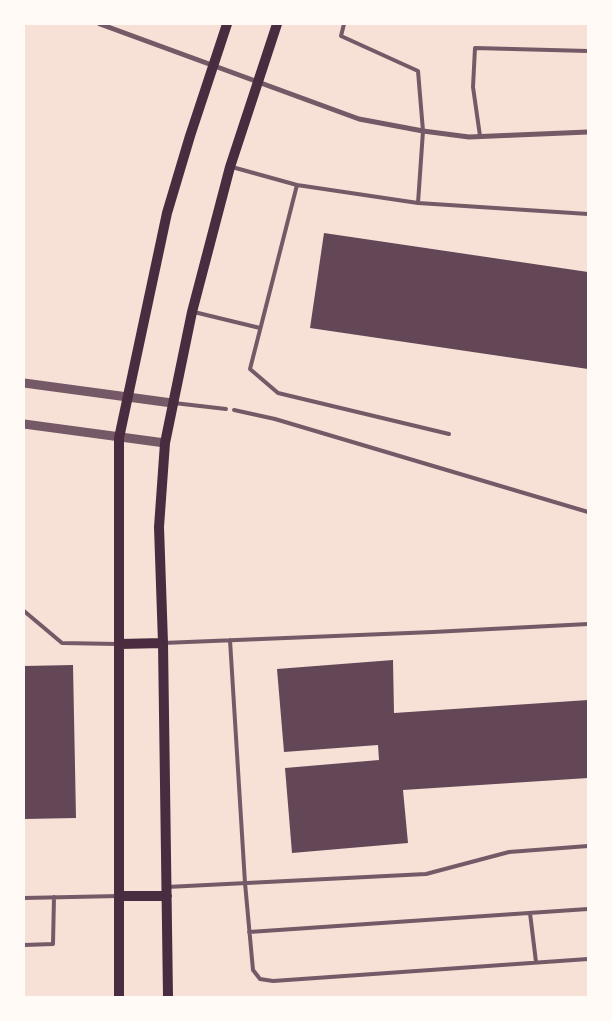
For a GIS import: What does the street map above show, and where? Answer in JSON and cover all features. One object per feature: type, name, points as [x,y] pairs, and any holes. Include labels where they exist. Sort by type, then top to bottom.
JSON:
[{"type":"main road","points":[[119,997],[119,438],[167,213],[190,136],[228,24]]},
{"type":"main road","points":[[168,997],[163,643],[159,527],[165,443],[192,312],[230,166],[277,24]]},
{"type":"main road","points":[[120,644],[163,643]]},
{"type":"main road","points":[[119,896],[167,892]]},
{"type":"street","points":[[100,24],[359,119],[423,131],[470,137],[588,132]]},
{"type":"street","points":[[24,383],[172,402]]},
{"type":"street","points":[[24,424],[165,443]]},
{"type":"lane","points":[[344,24],[341,36],[418,71],[423,131],[418,203]]},
{"type":"lane","points":[[480,136],[473,86],[475,48],[588,52]]},
{"type":"lane","points":[[230,166],[297,185],[418,203],[588,214]]},
{"type":"lane","points":[[297,185],[250,369],[278,392],[449,434]]},
{"type":"lane","points":[[192,312],[260,328]]},
{"type":"lane","points":[[172,402],[226,409]]},
{"type":"lane","points":[[234,410],[275,419],[588,512]]},
{"type":"lane","points":[[24,611],[62,643],[120,644]]},
{"type":"lane","points":[[163,643],[588,624]]},
{"type":"lane","points":[[230,640],[252,970],[260,979],[273,981],[588,959]]},
{"type":"lane","points":[[167,892],[245,884],[426,874],[508,852],[588,846]]},
{"type":"lane","points":[[24,898],[119,896]]},
{"type":"lane","points":[[24,945],[53,944],[54,897]]},
{"type":"lane","points":[[249,932],[588,909]]},
{"type":"lane","points":[[530,913],[536,962]]},
{"type":"building","points":[[324,233],[588,272],[588,369],[310,328]]},
{"type":"building","points":[[393,660],[394,713],[588,700],[588,778],[403,790],[408,843],[292,853],[285,768],[379,760],[378,745],[284,752],[277,669]]},
{"type":"building","points":[[73,665],[76,818],[24,819],[24,666]]}]
